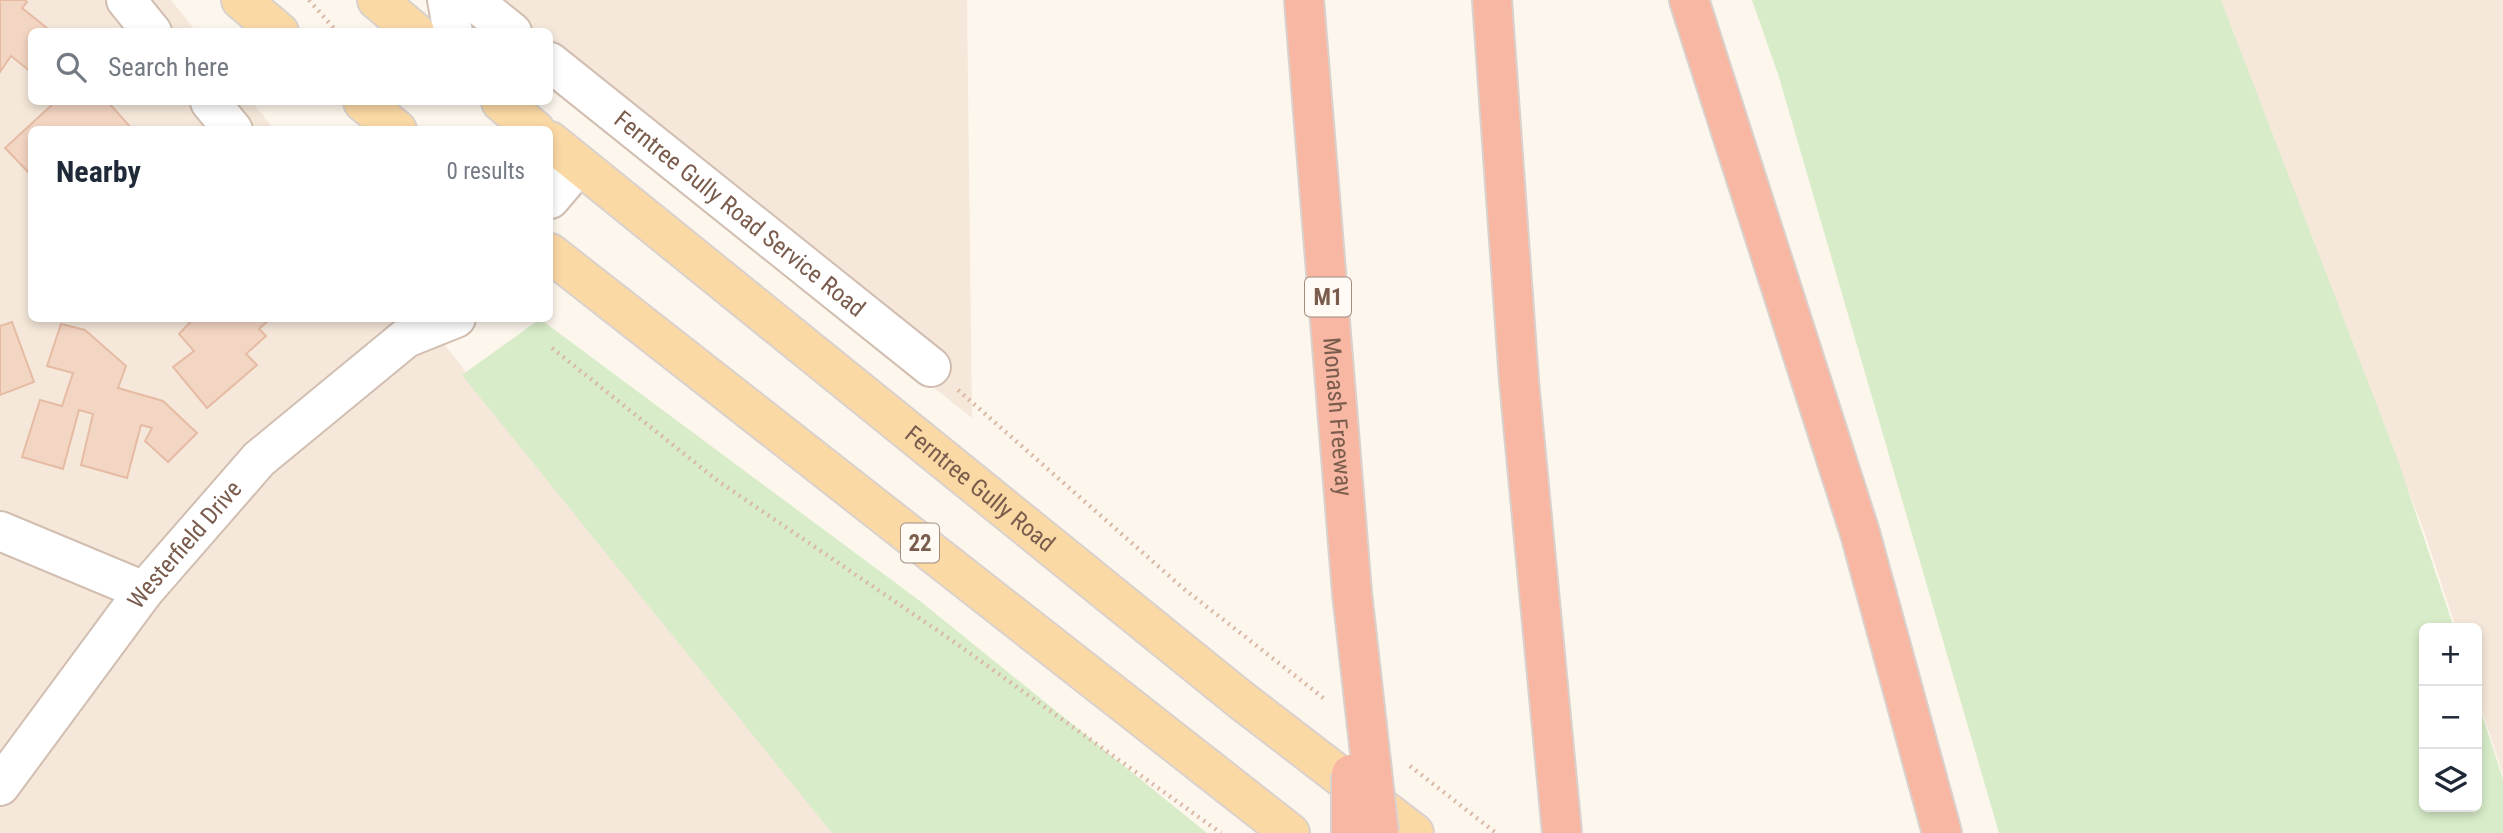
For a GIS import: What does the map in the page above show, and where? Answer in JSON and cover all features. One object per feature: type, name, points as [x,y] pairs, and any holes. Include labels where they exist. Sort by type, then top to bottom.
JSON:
[{"type":"highway","name":"Monash Freeway","points":[[1304,0],[1352,593],[1379,833]]},
{"type":"highway","points":[[1492,0],[1519,381],[1562,833]]},
{"type":"highway","points":[[1689,0],[1860,533],[1942,833]]},
{"type":"highway","points":[[1351,833],[1352,593]]},
{"type":"main road","points":[[241,0],[274,28]]},
{"type":"main road","points":[[377,0],[410,28]]},
{"type":"main road","points":[[367,105],[392,126]]},
{"type":"main road","points":[[504,105],[530,126]]},
{"type":"main road","name":"Ferntree Gully Road","points":[[553,143],[1241,700],[1414,833]]},
{"type":"main road","name":"22","points":[[553,255],[1290,833]]},
{"type":"street","points":[[126,0],[149,28]]},
{"type":"street","points":[[447,0],[452,28]]},
{"type":"street","points":[[472,0],[507,28]]},
{"type":"street","name":"Ferntree Gully Road Service Road","points":[[553,64],[931,366]]},
{"type":"street","points":[[212,105],[230,126]]},
{"type":"street","points":[[553,195],[579,165]]},
{"type":"street","name":"Westerfield Drive","points":[[0,786],[144,591],[259,459],[405,325],[427,322]]},
{"type":"street","points":[[0,531],[144,591]]},
{"type":"path","points":[[309,0],[334,28]]},
{"type":"path","points":[[552,348],[718,481],[947,637],[1221,833]]},
{"type":"path","points":[[931,366],[1184,589],[1335,707]]},
{"type":"path","points":[[1399,757],[1496,833]]},
{"type":"shaded area","points":[[0,0],[171,0],[194,28],[28,28],[28,105],[254,105],[272,126],[28,126],[28,322],[426,322],[833,833],[0,833]]},
{"type":"shaded area","points":[[444,0],[967,0],[972,418],[553,85],[553,28],[480,28]]},
{"type":"shaded area","points":[[2219,0],[2503,0],[2503,775],[2482,710],[2482,623],[2454,623],[2424,531]]},
{"type":"green space","points":[[1752,0],[2221,0],[2398,460],[2452,623],[2419,623],[2419,812],[2482,812],[2482,714],[2503,779],[2503,833],[1999,833],[1778,74]]},
{"type":"green space","points":[[536,322],[544,322],[920,601],[1207,833],[832,833],[462,375]]},
{"type":"building","points":[[0,0],[24,0],[27,2],[22,8],[47,28],[28,28],[28,70],[11,56],[0,72]]},
{"type":"building","points":[[52,105],[111,105],[129,126],[29,126]]},
{"type":"building","points":[[28,127],[28,172],[5,148]]},
{"type":"building","points":[[12,322],[34,382],[0,395],[0,326]]},
{"type":"building","points":[[190,322],[267,322],[259,329],[266,336],[246,354],[257,365],[207,408],[173,367],[194,351],[179,334]]},
{"type":"building","points":[[61,324],[85,330],[126,366],[118,388],[163,401],[197,433],[168,462],[145,441],[152,428],[141,425],[127,478],[81,465],[93,414],[79,410],[63,469],[22,457],[40,400],[62,406],[73,373],[47,366]]}]
